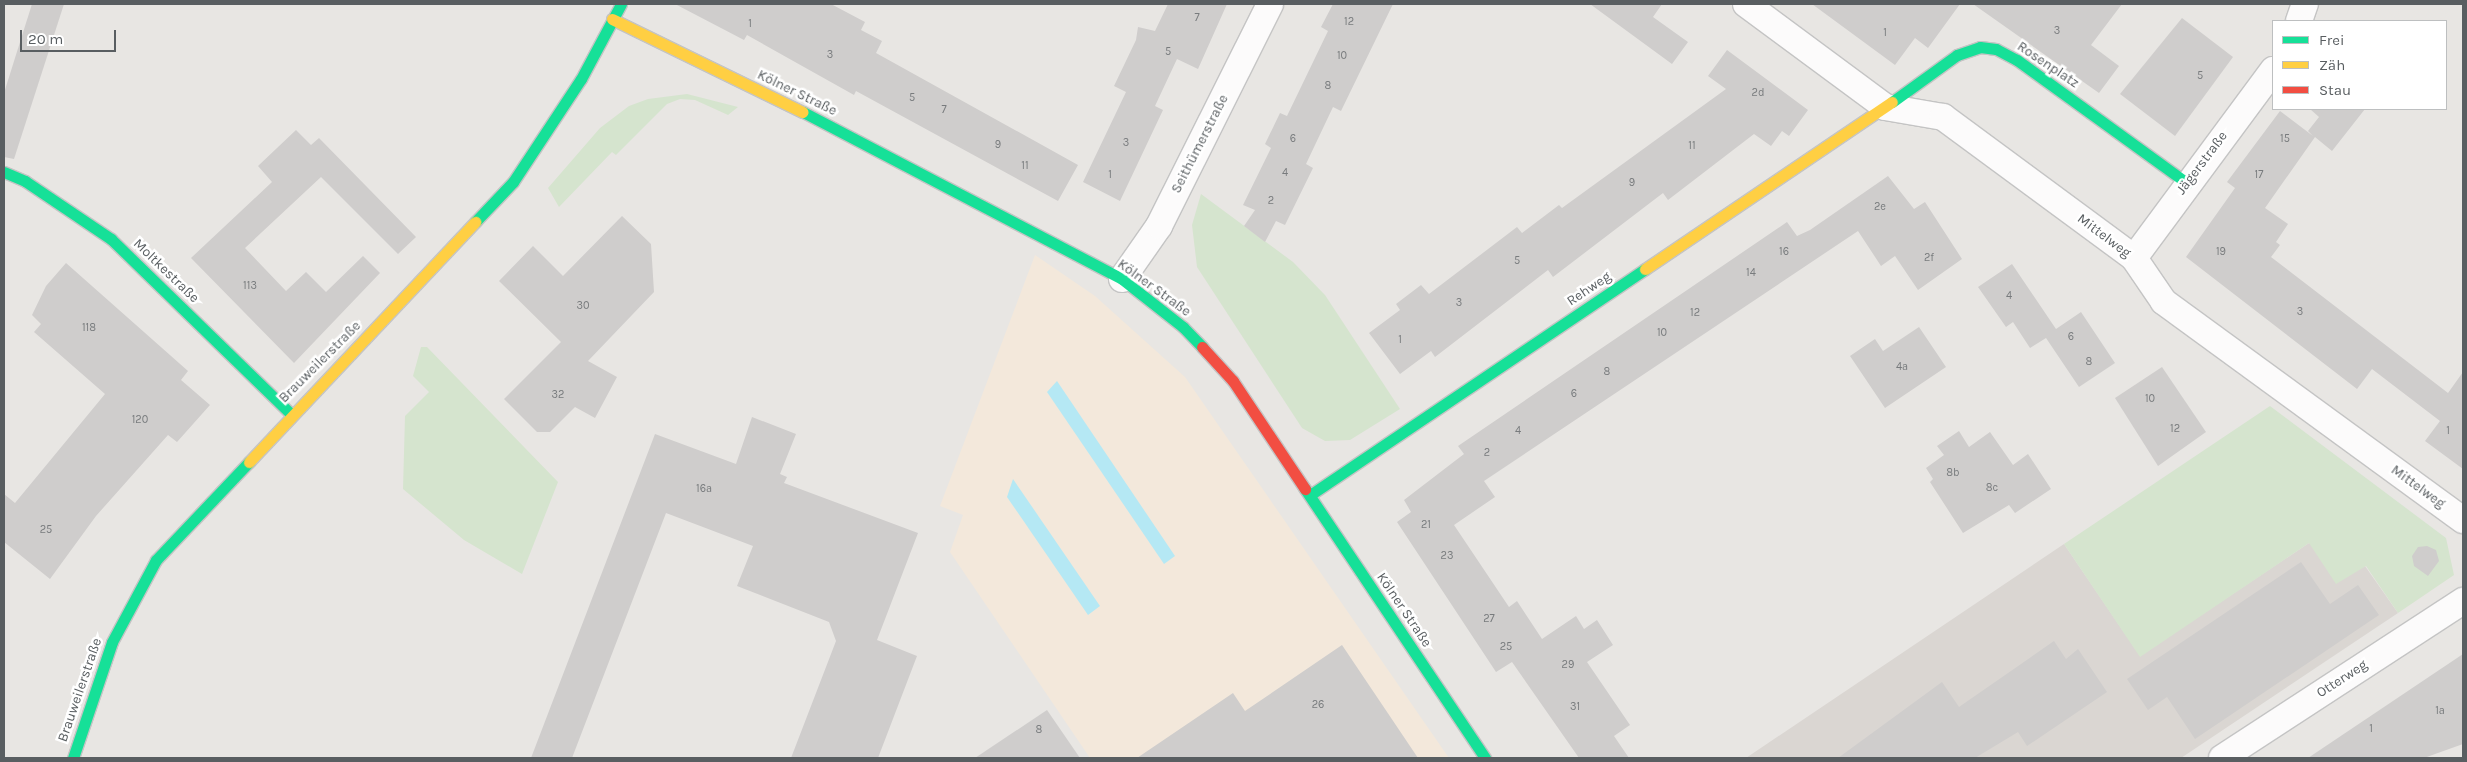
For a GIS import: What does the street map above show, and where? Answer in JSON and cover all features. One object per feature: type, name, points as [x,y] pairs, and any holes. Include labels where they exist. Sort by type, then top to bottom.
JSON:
[{"type":"street","name":"Brauweilerstraße","points":[[72,758],[112,642],[156,560],[291,414],[443,261],[513,182],[581,79],[620,4]]},
{"type":"street","name":"Seithümerstraße","points":[[1122,280],[1159,226],[1270,4]]},
{"type":"street","name":"Mittelweg","points":[[1746,4],[1885,107],[1944,117],[2134,258],[2164,302],[2463,520]]},
{"type":"street","points":[[2299,20],[2305,4]]},
{"type":"street","name":"Kölner Straße","points":[[612,20],[804,112],[1122,280],[1184,327],[1212,355],[1310,496],[1485,758]]},
{"type":"street","name":"Rosenplatz","points":[[1885,107],[1957,55],[1980,47],[1996,49],[2017,60],[2187,183]]},
{"type":"street","name":"Jägerstraße","points":[[2134,258],[2187,183],[2272,71]]},
{"type":"street","name":"Rehweg","points":[[1310,496],[1885,107]]},
{"type":"street","name":"Moltkestraße","points":[[4,172],[25,181],[111,239],[291,414]]},
{"type":"street","name":"Otterweg","points":[[2222,758],[2463,601]]},
{"type":"shaded area","points":[[1035,255],[1095,296],[1185,377],[1449,758],[1090,758],[950,552],[963,515],[940,506]]},
{"type":"shaded area","points":[[2309,543],[2365,566],[2398,613],[2181,758],[1746,758],[2064,544],[2140,656]]},
{"type":"green space","points":[[687,94],[738,107],[728,115],[695,100],[680,99],[667,104],[616,155],[612,152],[559,207],[548,188],[600,128],[629,106],[648,99]]},
{"type":"green space","points":[[1201,194],[1293,262],[1325,295],[1400,409],[1350,440],[1325,441],[1302,428],[1197,267],[1192,225]]},
{"type":"green space","points":[[421,347],[427,347],[558,482],[522,574],[464,540],[403,489],[405,416],[429,392],[413,376]]},
{"type":"green space","points":[[2270,406],[2446,538],[2454,575],[2398,613],[2366,566],[2336,584],[2309,543],[2140,657],[2064,544]]},
{"type":"water","points":[[1057,381],[1175,556],[1164,564],[1047,392]]},
{"type":"water","points":[[1013,479],[1100,606],[1088,615],[1007,497]]},
{"type":"building","points":[[32,4],[64,4],[14,159],[4,157],[4,93]]},
{"type":"building","points":[[675,4],[831,4],[865,22],[861,30],[882,41],[876,53],[1078,165],[1058,201],[856,91],[854,95],[747,35],[744,40]]},
{"type":"building","points":[[1168,4],[1227,4],[1198,69],[1177,59],[1155,106],[1163,110],[1120,201],[1083,182],[1126,92],[1114,86],[1136,40],[1138,27],[1155,31]]},
{"type":"building","points":[[1333,4],[1393,4],[1341,111],[1333,107],[1306,164],[1313,168],[1285,225],[1276,221],[1265,242],[1244,226],[1255,210],[1243,205],[1271,148],[1265,144],[1280,113],[1287,116],[1328,31],[1321,27]]},
{"type":"building","points":[[1590,4],[1662,4],[1653,17],[1688,42],[1672,64]]},
{"type":"building","points":[[1812,4],[1960,4],[1928,48],[1915,38],[1895,65]]},
{"type":"building","points":[[1973,4],[2122,4],[2091,45],[2119,66],[2099,93]]},
{"type":"building","points":[[2182,18],[2233,57],[2175,136],[2120,94]]},
{"type":"building","points":[[1727,50],[1808,110],[1789,136],[1782,131],[1771,146],[1754,134],[1668,200],[1663,193],[1553,277],[1548,270],[1435,357],[1431,351],[1400,374],[1369,333],[1400,310],[1396,304],[1421,285],[1429,294],[1517,227],[1522,233],[1559,205],[1562,208],[1726,89],[1708,76]]},
{"type":"building","points":[[2311,110],[2364,110],[2332,151],[2315,137],[2265,208],[2288,224],[2276,242],[2280,245],[2271,257],[2448,393],[2463,372],[2463,469],[2425,441],[2440,421],[2372,369],[2357,389],[2186,257],[2235,188],[2227,182],[2280,111],[2313,136],[2308,131],[2319,117]]},
{"type":"building","points":[[296,130],[311,145],[319,138],[416,237],[398,254],[321,177],[245,248],[286,291],[306,272],[326,292],[363,256],[380,273],[294,363],[191,258],[272,182],[258,166]]},
{"type":"building","points":[[1888,176],[1914,209],[1925,202],[1962,259],[1918,290],[1895,256],[1881,266],[1858,231],[1484,481],[1495,497],[1454,525],[1509,607],[1517,601],[1542,639],[1576,616],[1584,629],[1597,620],[1613,645],[1587,662],[1630,725],[1614,736],[1629,758],[1579,758],[1512,662],[1496,672],[1397,522],[1411,512],[1404,500],[1464,454],[1458,446],[1787,222],[1797,236],[1810,230]]},
{"type":"building","points":[[622,216],[651,244],[654,292],[588,361],[617,377],[595,418],[575,407],[550,432],[537,432],[504,399],[561,342],[499,281],[533,246],[563,276]]},
{"type":"building","points":[[66,263],[188,371],[181,380],[210,405],[177,442],[168,435],[96,516],[50,579],[4,542],[4,494],[15,503],[105,394],[34,332],[41,324],[32,315],[46,286]]},
{"type":"building","points":[[2012,264],[2056,329],[2081,312],[2115,363],[2079,387],[2046,338],[2030,348],[2013,322],[2006,327],[1978,287]]},
{"type":"building","points":[[1919,327],[1946,367],[1885,408],[1850,356],[1875,339],[1883,351]]},
{"type":"building","points":[[2162,367],[2206,432],[2158,466],[2115,398]]},
{"type":"building","points":[[752,417],[796,434],[780,474],[787,477],[784,483],[918,533],[877,640],[917,656],[878,758],[791,758],[836,641],[829,622],[737,586],[753,546],[666,513],[572,758],[531,758],[655,434],[736,464]]},
{"type":"building","points":[[1959,431],[1969,447],[1990,432],[2013,465],[2028,454],[2051,489],[2015,513],[2009,505],[1963,533],[1930,482],[1933,479],[1926,468],[1944,455],[1937,446]]},
{"type":"building","points":[[2427,546],[2436,550],[2439,561],[2428,576],[2414,566],[2412,556],[2418,547]]},
{"type":"building","points":[[2301,562],[2330,604],[2358,585],[2379,615],[2195,739],[2167,697],[2148,710],[2127,679]]},
{"type":"building","points":[[2054,641],[2066,659],[2078,649],[2107,692],[2027,746],[2018,732],[1975,758],[1838,758],[1942,682],[1959,707]]},
{"type":"building","points":[[1342,645],[1418,758],[1137,758],[1233,693],[1245,711]]},
{"type":"building","points":[[2463,654],[2463,744],[2424,758],[2308,758]]},
{"type":"building","points":[[1047,710],[1080,758],[975,758]]},
{"type":"traffic: fast","points":[[475,222],[513,182],[581,79],[621,4]]},
{"type":"traffic: fast","points":[[1892,102],[1957,55],[1980,47],[1996,49],[2017,60],[2187,183]]},
{"type":"traffic: fast","points":[[803,112],[1122,279],[1183,327],[1202,347]]},
{"type":"traffic: fast","points":[[4,172],[25,181],[111,239],[291,414]]},
{"type":"traffic: fast","points":[[1310,495],[1645,269]]},
{"type":"traffic: fast","points":[[73,758],[112,642],[156,560],[249,462]]},
{"type":"traffic: fast","points":[[1305,489],[1485,758]]},
{"type":"traffic: slow","points":[[612,19],[803,112]]},
{"type":"traffic: slow","points":[[1645,269],[1892,102]]},
{"type":"traffic: slow","points":[[249,462],[475,222]]},
{"type":"traffic: jam","points":[[1202,347],[1233,381],[1305,489]]}]
